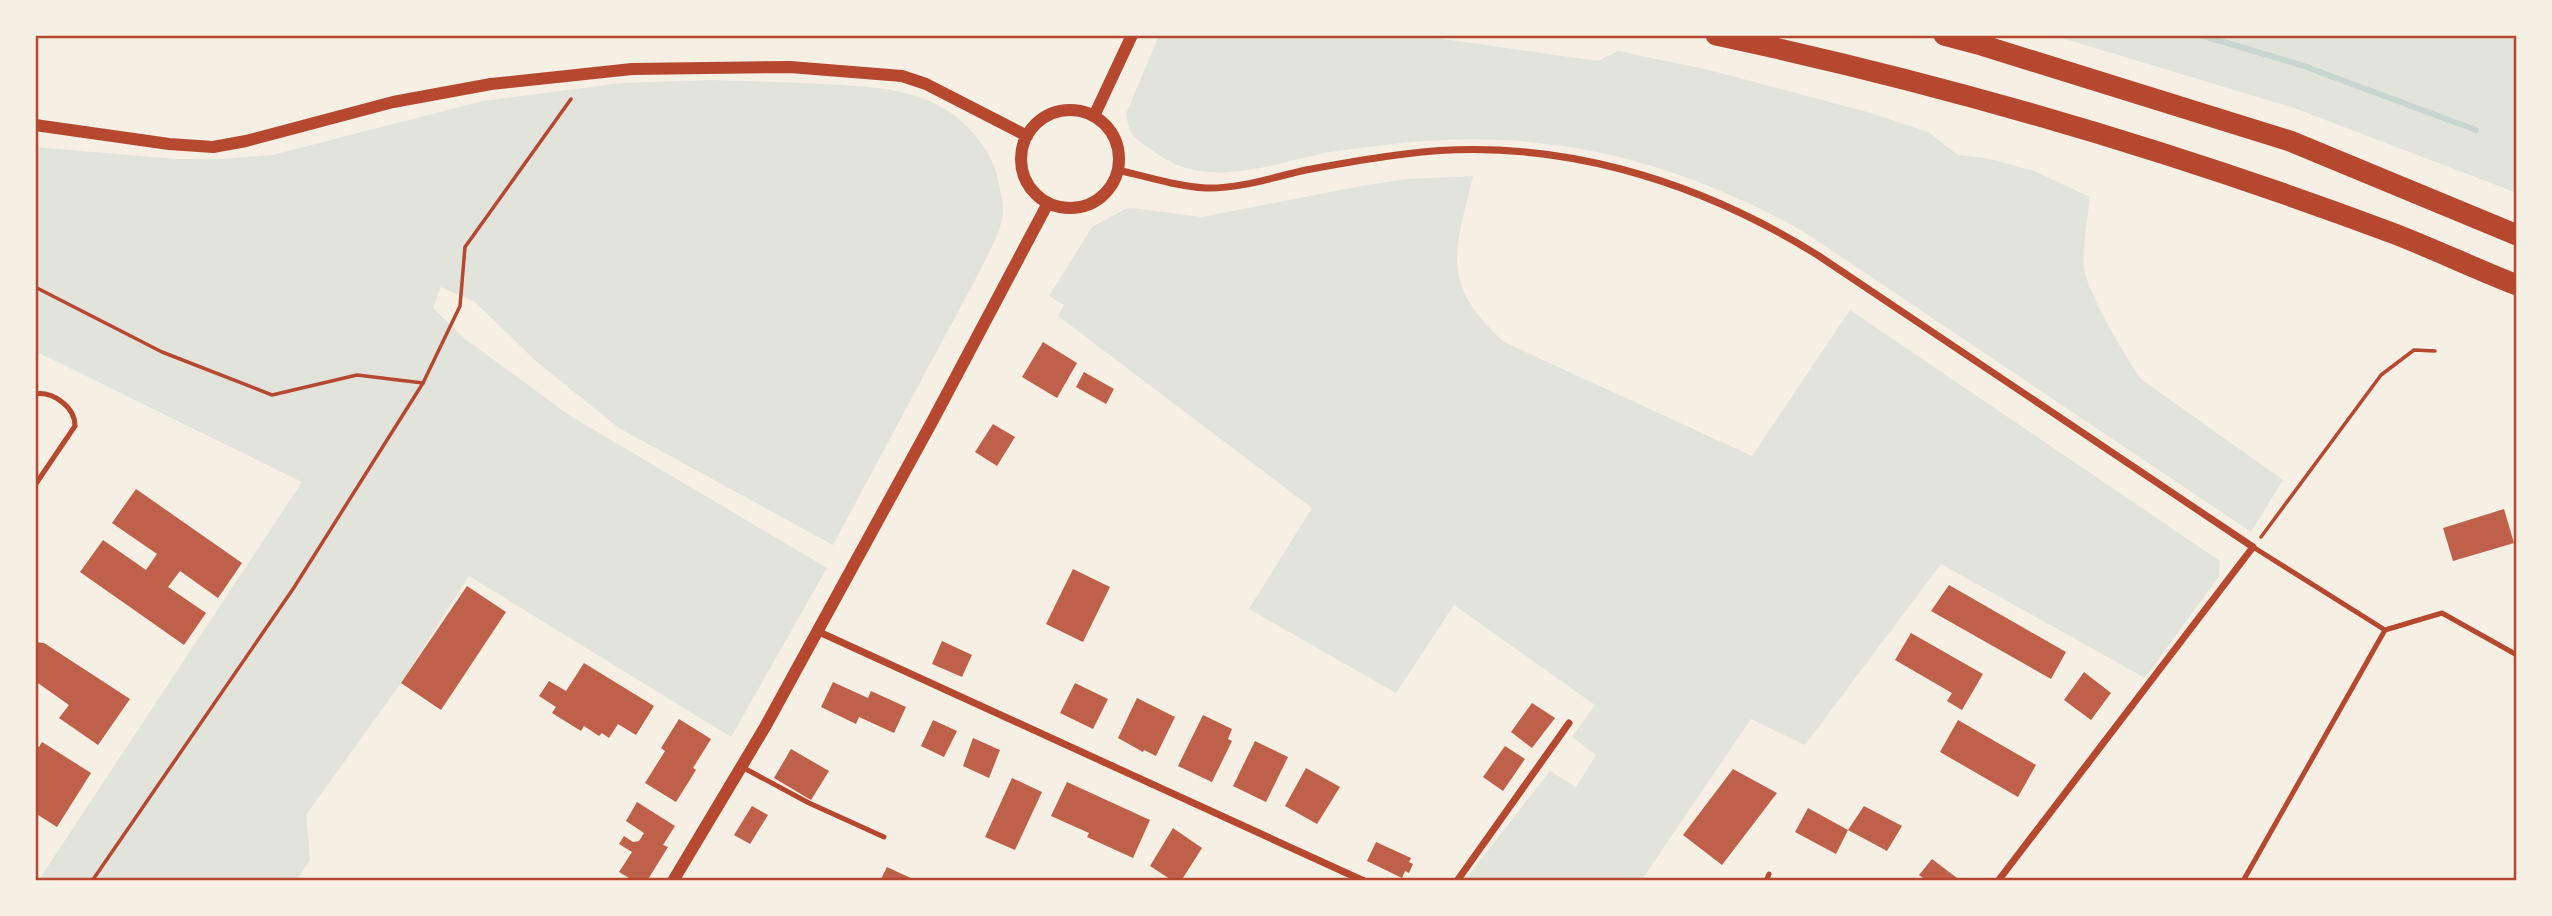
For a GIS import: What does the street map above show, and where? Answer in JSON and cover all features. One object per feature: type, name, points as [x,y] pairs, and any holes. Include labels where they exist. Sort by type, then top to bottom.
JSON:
[{"type":"highway","points":[[1716,35],[1801,53],[1964,94],[2161,155],[2271,190],[2397,235],[2517,285]]},
{"type":"highway","points":[[1944,35],[2290,141],[2517,235]]},
{"type":"street","points":[[1094,116],[1132,35]]},
{"type":"street","points":[[35,125],[169,144],[213,147],[246,141],[393,102],[491,84],[632,69],[776,67],[902,76],[926,84],[1027,136]]},
{"type":"street","points":[[1064,111],[1079,111],[1094,116],[1106,126],[1115,139],[1119,155],[1118,170],[1112,184],[1103,196],[1091,204],[1062,208],[1048,203],[1035,194],[1021,167],[1027,136],[1042,120],[1064,111]]},
{"type":"street","points":[[1118,170],[1183,185],[1209,188],[1406,154],[1489,149],[1597,163],[1667,182],[1745,214],[1798,243],[2253,547],[1998,881]]},
{"type":"street","points":[[673,881],[742,767],[940,407],[1048,203]]},
{"type":"street","points":[[817,631],[1364,881]]},
{"type":"street","points":[[1457,881],[1569,723]]},
{"type":"lane","points":[[35,394],[41,393],[62,402],[72,412],[75,426],[35,485]]},
{"type":"lane","points":[[2253,547],[2385,630]]},
{"type":"lane","points":[[2243,881],[2385,630],[2442,613],[2517,655]]},
{"type":"lane","points":[[742,767],[809,803],[884,837]]},
{"type":"lane","points":[[1766,881],[1769,874]]},
{"type":"path","points":[[92,881],[293,589],[423,383],[460,306],[465,247],[571,99]]},
{"type":"path","points":[[35,287],[162,352],[272,395],[357,375],[423,383]]},
{"type":"path","points":[[2253,547],[2381,374],[2414,350],[2435,351]]},
{"type":"shaded area","points":[[1159,35],[1415,35],[1598,61],[1618,51],[1709,70],[1871,113],[1928,132],[1958,155],[1986,158],[2034,171],[2090,197],[2084,252],[2087,279],[2108,325],[2141,379],[2283,480],[2251,532],[1804,232],[1702,183],[1651,166],[1598,152],[1490,139],[1434,140],[1350,149],[1231,172],[1199,171],[1176,165],[1135,138],[1126,114]]},
{"type":"shaded area","points":[[2052,35],[2517,35],[2517,193],[2294,108]]},
{"type":"shaded area","points":[[710,80],[864,87],[905,93],[924,99],[959,119],[982,144],[995,170],[1003,208],[998,234],[982,267],[833,545],[619,428],[538,363],[475,302],[441,287],[433,308],[464,338],[569,415],[827,568],[731,737],[469,576],[401,683],[306,815],[310,860],[296,881],[38,881],[302,482],[35,351],[35,147],[176,159],[272,155],[483,101],[621,83]]},
{"type":"shaded area","points":[[1473,176],[1461,226],[1457,265],[1469,302],[1504,342],[1752,456],[1850,310],[2220,561],[2219,576],[2145,678],[1941,564],[1805,745],[1751,719],[1641,881],[1464,881],[1550,771],[1576,787],[1596,755],[1572,737],[1595,705],[1454,605],[1396,693],[1249,609],[1312,508],[1058,316],[1064,305],[1049,296],[1092,227],[1125,209],[1202,217],[1405,179]]},
{"type":"building","points":[[1043,342],[1077,363],[1057,398],[1022,377]]},
{"type":"building","points":[[1084,372],[1114,389],[1106,404],[1076,387]]},
{"type":"building","points":[[993,424],[1015,437],[997,466],[975,452]]},
{"type":"building","points":[[136,489],[242,563],[218,598],[180,571],[168,587],[206,613],[184,645],[80,572],[103,540],[146,570],[157,554],[112,523]]},
{"type":"building","points":[[2504,509],[2514,543],[2453,561],[2443,528]]},
{"type":"building","points":[[1073,569],[1110,587],[1083,642],[1046,624]]},
{"type":"building","points":[[1949,585],[2066,652],[2051,679],[1931,611]]},
{"type":"building","points":[[467,586],[506,612],[441,710],[401,683]]},
{"type":"building","points":[[1911,633],[1983,674],[1962,710],[1947,701],[1952,693],[1895,660]]},
{"type":"building","points":[[942,641],[972,655],[962,677],[932,664]]},
{"type":"building","points":[[35,642],[44,643],[130,699],[98,745],[59,718],[69,705],[35,681]]},
{"type":"building","points":[[584,663],[654,706],[636,735],[618,724],[609,738],[602,733],[599,736],[584,726],[581,731],[552,713],[556,707],[539,696],[549,681],[566,691]]},
{"type":"building","points":[[2084,672],[2111,693],[2091,720],[2064,700]]},
{"type":"building","points":[[833,682],[868,698],[871,691],[906,707],[894,733],[859,717],[856,724],[821,707]]},
{"type":"building","points":[[1075,683],[1108,699],[1093,729],[1060,713]]},
{"type":"building","points":[[1137,698],[1175,717],[1156,756],[1118,738]]},
{"type":"building","points":[[1532,703],[1555,718],[1532,748],[1511,732]]},
{"type":"building","points":[[1203,715],[1232,729],[1228,739],[1232,741],[1212,782],[1178,766]]},
{"type":"building","points":[[679,719],[711,739],[676,802],[645,783],[665,751],[661,748]]},
{"type":"building","points":[[933,720],[957,731],[944,757],[921,746]]},
{"type":"building","points":[[1958,720],[2036,765],[2018,797],[1940,752]]},
{"type":"building","points":[[973,738],[1000,750],[989,778],[963,766]]},
{"type":"building","points":[[1255,741],[1288,757],[1266,802],[1233,786]]},
{"type":"building","points":[[42,742],[91,773],[57,827],[35,813],[35,745],[39,747]]},
{"type":"building","points":[[1505,746],[1525,759],[1503,791],[1483,777]]},
{"type":"building","points":[[791,749],[829,771],[811,800],[774,778]]},
{"type":"building","points":[[1306,768],[1340,787],[1317,824],[1285,806]]},
{"type":"building","points":[[1733,769],[1777,793],[1722,865],[1683,835]]},
{"type":"building","points":[[1012,778],[1042,792],[1015,850],[985,837]]},
{"type":"building","points":[[1067,782],[1150,820],[1133,858],[1087,837],[1089,833],[1051,816]]},
{"type":"building","points":[[637,802],[675,826],[663,845],[668,847],[647,881],[634,881],[619,872],[632,852],[619,844],[624,836],[633,842],[639,841],[644,833],[626,821]]},
{"type":"building","points":[[752,806],[768,815],[750,844],[734,835]]},
{"type":"building","points":[[1864,806],[1902,826],[1887,851],[1848,830]]},
{"type":"building","points":[[1808,808],[1848,830],[1836,854],[1795,832]]},
{"type":"building","points":[[1173,828],[1202,848],[1181,881],[1173,881],[1150,866]]},
{"type":"building","points":[[1376,842],[1411,858],[1409,862],[1413,864],[1409,873],[1405,871],[1402,878],[1367,861]]},
{"type":"building","points":[[1932,859],[1961,881],[1927,881],[1919,875]]},
{"type":"building","points":[[887,867],[917,881],[880,881]]},
{"type":"waterway","points":[[2200,35],[2301,65],[2476,130]]}]
